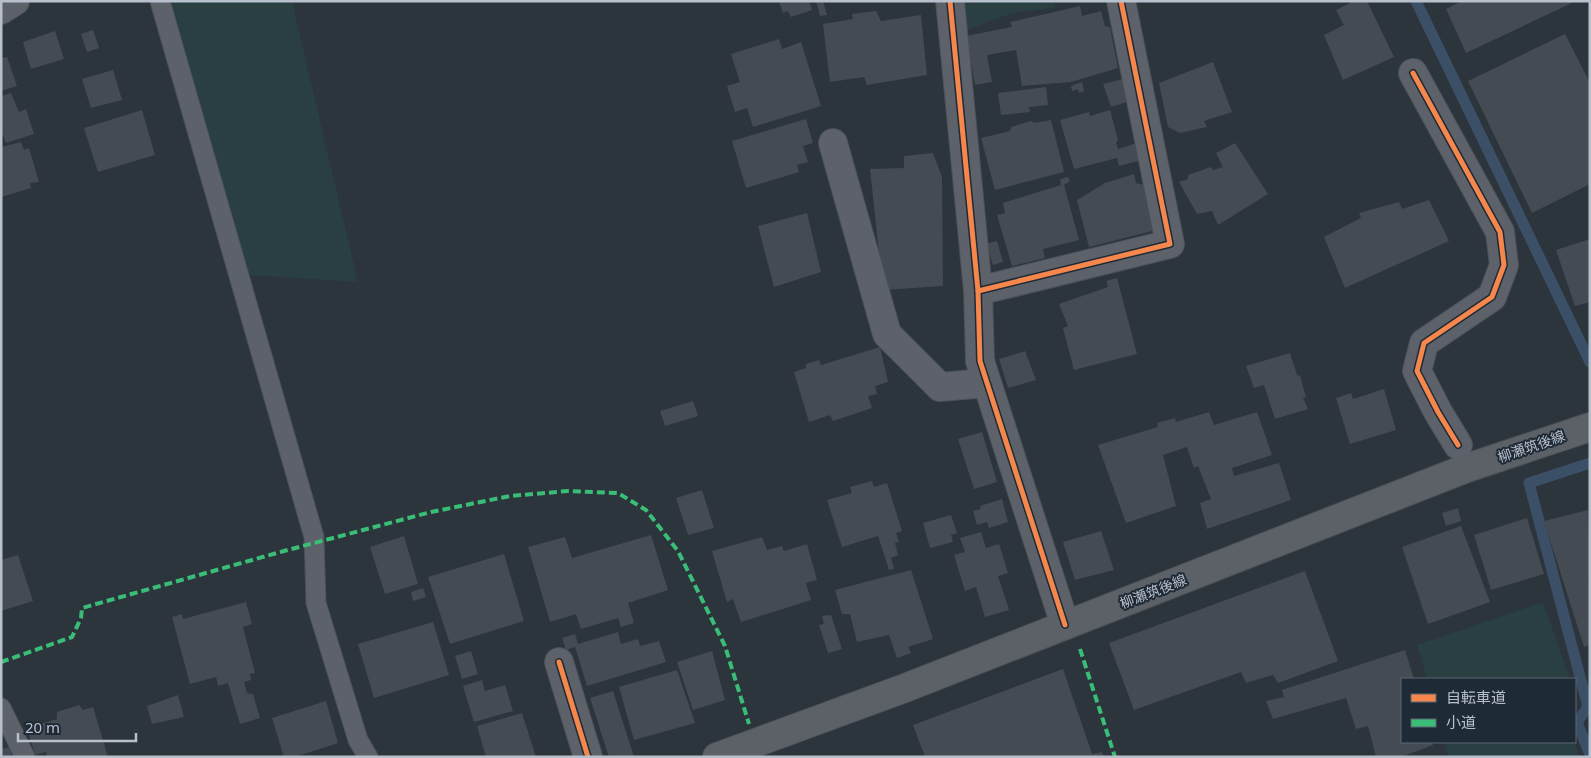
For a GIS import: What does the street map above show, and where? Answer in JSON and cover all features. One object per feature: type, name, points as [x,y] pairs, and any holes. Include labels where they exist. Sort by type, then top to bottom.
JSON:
[{"type":"main road","name":"柳瀬筑後線","points":[[717,757],[905,688],[1467,468],[1590,426]]},
{"type":"street","points":[[1,10],[15,1]]},
{"type":"street","points":[[950,1],[978,291],[980,361],[1065,625]]},
{"type":"street","points":[[978,291],[1170,244],[1121,1]]},
{"type":"street","points":[[1413,73],[1500,232],[1504,265],[1492,296],[1424,343],[1417,371],[1438,412],[1458,445]]},
{"type":"street","points":[[833,143],[887,334],[940,387],[986,383]]},
{"type":"street","points":[[559,662],[588,757]]},
{"type":"lane","points":[[160,1],[314,537],[316,602],[358,740],[368,757]]},
{"type":"lane","points":[[1,708],[25,757]]},
{"type":"green space","points":[[169,1],[292,1],[358,282],[246,275]]},
{"type":"green space","points":[[962,1],[1055,1],[1055,8],[1004,16],[967,30]]},
{"type":"green space","points":[[1543,602],[1570,678],[1427,678],[1417,645]]},
{"type":"green space","points":[[1444,743],[1574,743],[1580,757],[1448,757]]},
{"type":"building","points":[[779,1],[809,1],[812,10],[791,17],[788,11],[783,13]]},
{"type":"building","points":[[816,1],[823,1],[827,15],[820,16]]},
{"type":"building","points":[[1354,1],[1367,1],[1394,57],[1343,80],[1324,35],[1344,25],[1336,10]]},
{"type":"building","points":[[1462,1],[1576,1],[1466,53],[1446,9]]},
{"type":"building","points":[[1080,6],[1082,16],[1101,11],[1105,26],[1110,27],[1118,68],[1071,82],[1022,86],[1016,50],[987,55],[992,82],[975,85],[966,36],[1012,27],[1010,22]]},
{"type":"building","points":[[876,11],[881,21],[921,15],[927,75],[867,85],[864,77],[830,82],[823,24],[853,19],[852,14]]},
{"type":"building","points":[[93,30],[99,48],[87,52],[81,34]]},
{"type":"building","points":[[55,31],[64,59],[31,69],[23,42]]},
{"type":"building","points":[[1565,34],[1590,83],[1590,184],[1532,213],[1468,81]]},
{"type":"building","points":[[779,39],[782,49],[801,42],[821,106],[753,127],[747,108],[735,112],[727,86],[740,82],[731,54]]},
{"type":"building","points":[[7,57],[17,86],[1,91],[1,58]]},
{"type":"building","points":[[1213,62],[1232,112],[1204,121],[1207,127],[1180,133],[1168,127],[1159,83]]},
{"type":"building","points":[[113,70],[122,100],[91,108],[82,79]]},
{"type":"building","points":[[1123,79],[1130,101],[1111,107],[1103,84]]},
{"type":"building","points":[[1082,82],[1084,91],[1079,93],[1078,89],[1072,91],[1071,86]]},
{"type":"building","points":[[1046,87],[1048,105],[1029,107],[1030,112],[1001,115],[998,93]]},
{"type":"building","points":[[11,93],[19,112],[26,109],[34,134],[6,143],[3,135],[1,136],[1,96]]},
{"type":"building","points":[[142,110],[155,155],[98,172],[84,128]]},
{"type":"building","points":[[1110,110],[1118,140],[1116,142],[1118,149],[1137,143],[1142,160],[1119,166],[1117,158],[1074,169],[1060,120],[1089,112],[1090,116]]},
{"type":"building","points":[[806,119],[813,143],[803,146],[808,162],[797,165],[799,172],[746,188],[732,141]]},
{"type":"building","points":[[1051,120],[1064,172],[995,190],[981,138],[1010,131],[1011,127],[1031,121],[1034,123]]},
{"type":"building","points":[[21,142],[24,150],[29,148],[39,182],[30,183],[31,188],[1,197],[1,147]]},
{"type":"building","points":[[1235,143],[1268,194],[1218,225],[1212,211],[1197,214],[1179,182],[1188,179],[1188,175],[1211,167],[1213,170],[1223,167],[1216,153]]},
{"type":"building","points":[[933,153],[942,177],[943,286],[883,290],[870,169],[904,168],[904,156]]},
{"type":"building","points":[[1134,174],[1136,183],[1144,185],[1156,230],[1089,247],[1077,200],[1105,183]]},
{"type":"building","points":[[1068,177],[1070,181],[1064,185],[1079,240],[1043,249],[1045,258],[1012,266],[997,215],[1005,213],[1003,203],[1061,185],[1060,179]]},
{"type":"building","points":[[1429,200],[1449,241],[1345,288],[1324,237],[1361,218],[1359,213],[1399,202],[1402,209]]},
{"type":"building","points":[[807,213],[821,272],[774,287],[758,226]]},
{"type":"building","points":[[1590,239],[1590,302],[1575,306],[1556,250]]},
{"type":"building","points":[[997,241],[1003,262],[993,265],[986,244]]},
{"type":"building","points":[[1117,278],[1137,354],[1074,370],[1063,328],[1068,326],[1059,304],[1108,287],[1106,281]]},
{"type":"building","points":[[880,347],[888,382],[875,386],[877,394],[868,396],[872,408],[833,421],[830,415],[809,422],[794,372],[806,368],[806,364],[819,360],[821,365]]},
{"type":"building","points":[[1025,351],[1036,380],[1008,388],[999,359]]},
{"type":"building","points":[[1290,353],[1297,375],[1300,376],[1306,397],[1303,398],[1308,409],[1275,419],[1264,385],[1254,388],[1246,366]]},
{"type":"building","points":[[1384,389],[1396,430],[1350,444],[1336,398],[1351,393],[1353,399]]},
{"type":"building","points":[[693,401],[698,416],[665,426],[660,411]]},
{"type":"building","points":[[1209,412],[1214,425],[1257,412],[1272,455],[1232,468],[1234,476],[1279,463],[1291,500],[1207,529],[1200,503],[1211,499],[1198,466],[1194,468],[1187,447],[1163,455],[1176,506],[1126,523],[1098,445],[1158,427],[1157,423],[1175,418],[1176,422]]},
{"type":"building","points":[[982,432],[997,482],[974,489],[958,439]]},
{"type":"building","points":[[872,481],[874,487],[887,483],[902,531],[896,533],[899,542],[895,543],[898,555],[891,558],[894,569],[889,570],[878,536],[842,547],[827,500],[852,493],[850,487]]},
{"type":"building","points":[[702,490],[714,528],[688,535],[676,498]]},
{"type":"building","points":[[1002,499],[1008,522],[989,528],[987,522],[977,525],[973,511],[981,509],[980,506]]},
{"type":"building","points":[[1458,508],[1461,521],[1446,526],[1442,513]]},
{"type":"building","points":[[1588,510],[1590,645],[1584,647],[1544,521]]},
{"type":"building","points":[[951,515],[957,533],[951,535],[953,542],[930,548],[923,523]]},
{"type":"building","points":[[1527,518],[1544,574],[1491,590],[1474,535]]},
{"type":"building","points":[[1461,526],[1490,602],[1428,624],[1402,547]]},
{"type":"building","points":[[1101,531],[1114,570],[1075,580],[1063,542]]},
{"type":"building","points":[[981,532],[986,548],[999,544],[1008,573],[998,576],[1009,610],[985,617],[976,587],[965,591],[954,555],[965,552],[960,538]]},
{"type":"building","points":[[651,535],[668,590],[628,603],[634,623],[621,627],[618,618],[581,629],[576,614],[550,622],[528,547],[565,537],[572,558]]},
{"type":"building","points":[[404,536],[418,584],[385,594],[370,547]]},
{"type":"building","points":[[762,537],[767,550],[782,546],[784,551],[807,544],[817,580],[806,583],[811,600],[741,622],[733,599],[727,602],[712,551]]},
{"type":"building","points":[[504,554],[524,621],[450,644],[428,577]]},
{"type":"building","points":[[18,555],[33,601],[1,611],[1,560]]},
{"type":"building","points":[[911,570],[933,639],[908,647],[911,653],[897,658],[889,635],[857,642],[850,614],[842,614],[835,590]]},
{"type":"building","points":[[1305,571],[1338,661],[1278,683],[1273,675],[1246,683],[1241,672],[1134,710],[1109,643]]},
{"type":"building","points":[[423,588],[426,597],[413,601],[411,592]]},
{"type":"building","points":[[246,602],[252,624],[243,627],[255,673],[250,674],[251,680],[244,682],[247,693],[253,694],[260,718],[240,724],[228,683],[218,686],[216,677],[190,684],[172,617],[182,614],[183,619]]},
{"type":"building","points":[[831,615],[842,649],[828,653],[819,625],[824,624],[822,616]]},
{"type":"building","points":[[433,622],[449,675],[374,698],[358,644]]},
{"type":"building","points":[[618,632],[621,644],[638,639],[640,646],[659,641],[666,662],[587,686],[575,647],[566,650],[562,638],[575,634],[578,644]]},
{"type":"building","points":[[1405,650],[1414,678],[1401,678],[1401,743],[1432,743],[1433,745],[1401,757],[1376,757],[1368,726],[1356,729],[1346,698],[1273,719],[1266,701],[1284,697],[1282,690]]},
{"type":"building","points":[[471,651],[478,674],[462,679],[455,656]]},
{"type":"building","points":[[712,651],[725,700],[693,710],[677,662]]},
{"type":"building","points":[[1063,669],[1092,754],[1102,752],[1104,757],[925,757],[913,725]]},
{"type":"building","points":[[677,670],[695,723],[634,740],[619,687]]},
{"type":"building","points":[[482,680],[485,691],[505,685],[513,711],[474,722],[463,686]]},
{"type":"building","points":[[613,691],[634,757],[609,757],[590,698]]},
{"type":"building","points":[[178,695],[184,717],[152,724],[147,706]]},
{"type":"building","points":[[326,701],[338,743],[295,757],[284,757],[272,718]]},
{"type":"building","points":[[79,705],[83,710],[93,707],[108,757],[47,757],[46,752],[35,755],[27,728],[57,719],[57,712]]},
{"type":"building","points":[[522,713],[536,757],[486,757],[477,726]]},
{"type":"building","points":[[10,747],[12,757],[1,757],[1,749]]},
{"type":"waterway","points":[[1416,1],[1590,362]]},
{"type":"waterway","points":[[1590,463],[1529,483],[1588,707],[1577,722],[1590,755]]},
{"type":"marked path","points":[[1,662],[72,637],[81,618],[82,608],[284,551],[431,512],[510,496],[568,491],[618,493],[646,510],[678,551],[725,646],[749,724]]},
{"type":"marked path","points":[[1080,649],[1115,757]]},
{"type":"cycle path","points":[[950,1],[978,291],[980,361],[1065,625]]},
{"type":"cycle path","points":[[978,291],[1170,244],[1121,1]]},
{"type":"cycle path","points":[[1413,73],[1500,232],[1504,265],[1492,297],[1424,343],[1417,371],[1438,412],[1458,445]]},
{"type":"cycle path","points":[[559,662],[588,757]]}]
